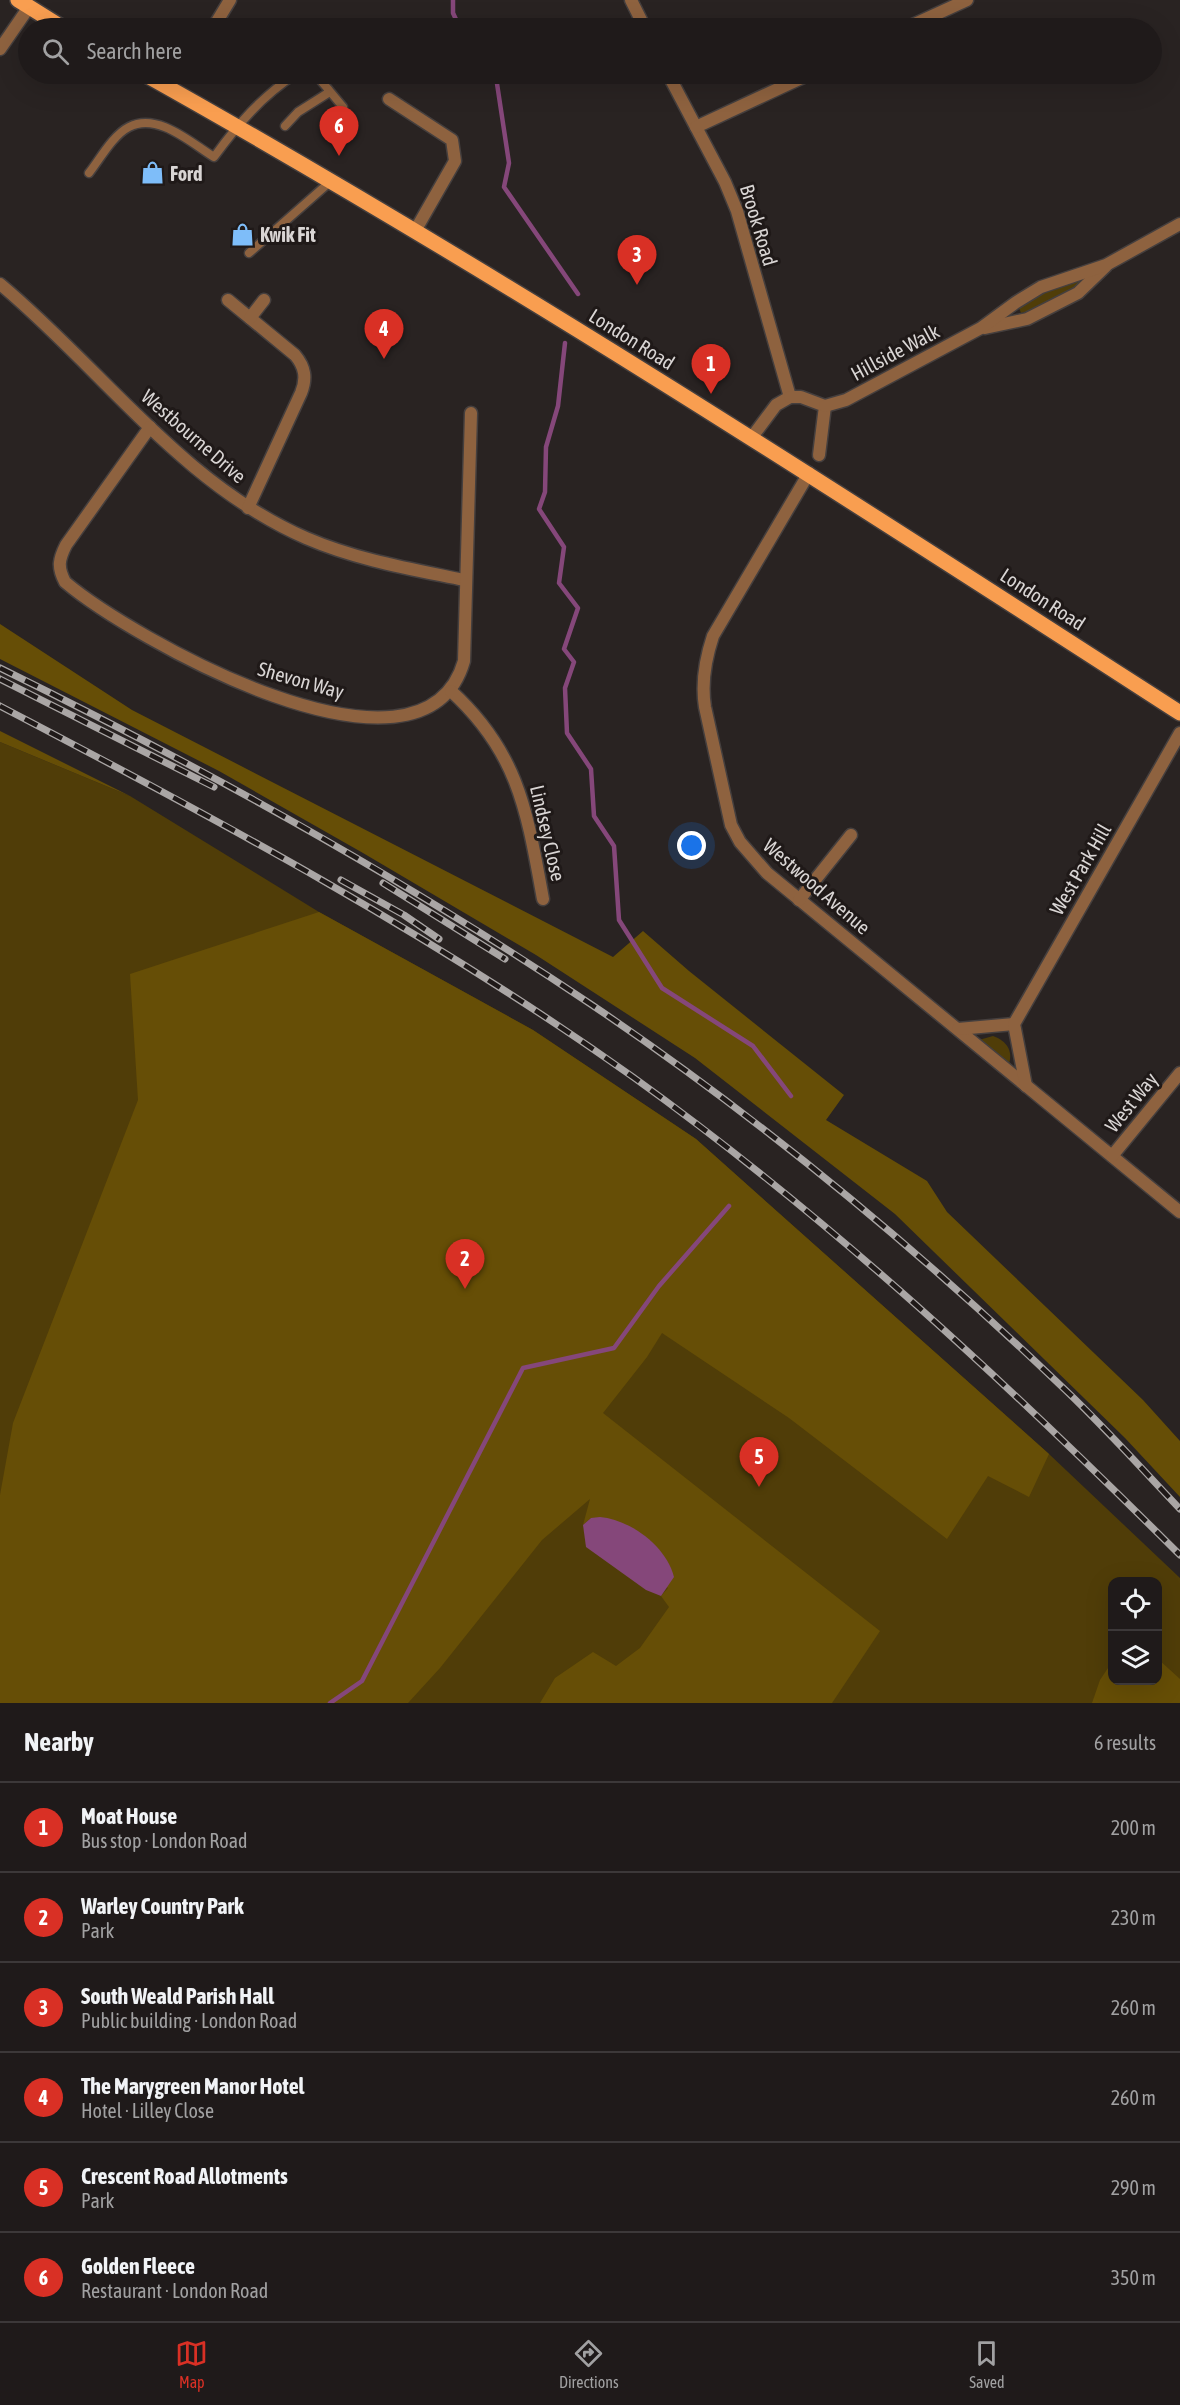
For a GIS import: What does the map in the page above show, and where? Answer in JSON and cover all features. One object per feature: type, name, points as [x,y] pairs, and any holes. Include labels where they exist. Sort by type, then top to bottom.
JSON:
[{"type":"main road","points":[[28,2],[50,18]]},
{"type":"main road","name":"London Road","points":[[162,84],[414,231],[752,437],[1180,713]]},
{"type":"street","points":[[631,0],[640,18]]},
{"type":"street","points":[[928,18],[967,0]]},
{"type":"street","points":[[217,18],[225,1]]},
{"type":"street","points":[[18,18],[28,2]]},
{"type":"street","points":[[0,49],[18,19]]},
{"type":"street","name":"Brook Road","points":[[673,84],[725,182],[737,211],[790,397]]},
{"type":"street","points":[[696,127],[788,84]]},
{"type":"street","points":[[389,99],[452,140],[455,161],[414,231]]},
{"type":"street","name":"Hillside Walk","points":[[825,406],[846,400],[981,328],[1014,303],[1041,287],[1106,265],[1180,224]]},
{"type":"street","name":"Hillside Walk","points":[[981,328],[1027,320],[1078,293],[1106,265]]},
{"type":"street","name":"Westbourne Drive","points":[[0,284],[196,470],[248,508],[286,529],[329,547],[374,561],[464,580]]},
{"type":"street","points":[[228,300],[295,355],[305,378],[301,393],[248,508]]},
{"type":"street","points":[[250,318],[264,300]]},
{"type":"street","points":[[752,437],[776,405],[790,397],[801,398],[825,406],[819,455]]},
{"type":"street","points":[[450,691],[459,677],[464,661],[464,580],[471,413]]},
{"type":"street","name":"Shevon Way","points":[[150,427],[66,545],[59,559],[59,571],[65,582],[122,622],[201,666],[253,688],[329,711],[369,718],[406,714],[442,700],[450,691]]},
{"type":"street","name":"Westwood Avenue","points":[[809,473],[713,636],[706,656],[702,689],[731,825],[753,859],[799,900],[1180,1212]]},
{"type":"street","name":"Lindsey Close","points":[[450,691],[484,726],[507,761],[527,815],[543,899]]},
{"type":"street","name":"West Park Hill","points":[[1014,1024],[1180,733]]},
{"type":"street","points":[[799,900],[851,835]]},
{"type":"street","points":[[957,1029],[1014,1024],[1026,1086]]},
{"type":"street","name":"West Way","points":[[1112,1156],[1180,1073]]},
{"type":"lane","points":[[89,173],[129,127],[146,123],[162,125],[214,157],[237,126],[271,90],[280,84]]},
{"type":"lane","points":[[324,84],[343,107]]},
{"type":"lane","points":[[285,126],[298,112],[328,93],[328,89]]},
{"type":"lane","points":[[249,253],[331,182]]},
{"type":"shaded area","points":[[1090,277],[1058,299],[1021,313],[1019,308],[1044,291],[1070,280]]},
{"type":"shaded area","points":[[0,624],[132,710],[613,957],[643,931],[689,971],[844,1095],[826,1120],[927,1181],[947,1212],[1143,1400],[1180,1441],[1180,1497],[1125,1438],[895,1214],[695,1058],[536,955],[363,853],[219,771],[0,659]]},
{"type":"shaded area","points":[[0,731],[130,796],[0,742]]},
{"type":"shaded area","points":[[0,742],[130,796],[319,912],[533,1030],[696,1139],[1049,1454],[1180,1578],[1180,1703],[0,1703]]},
{"type":"shaded area","points":[[319,912],[533,1030],[696,1139],[1049,1454],[1029,1497],[988,1476],[947,1539],[789,1418],[662,1333],[647,1357],[603,1413],[880,1631],[832,1703],[540,1703],[555,1678],[593,1652],[616,1666],[640,1648],[669,1607],[661,1596],[668,1588],[591,1518],[583,1525],[590,1499],[542,1540],[440,1668],[408,1703],[0,1703],[0,1495],[13,1423],[138,1100],[130,974]]},
{"type":"shaded area","points":[[993,1036],[1008,1047],[1009,1064],[979,1040]]},
{"type":"shaded area","points":[[600,1517],[624,1523],[635,1529],[655,1545],[663,1555],[674,1577],[661,1596],[646,1590],[586,1547],[583,1525],[591,1518]]},
{"type":"shaded area","points":[[1162,1663],[1180,1679],[1180,1703],[1092,1703],[1100,1680],[1108,1668],[1108,1685],[1162,1685]]},
{"type":"waterway","points":[[453,0],[455,18]]},
{"type":"waterway","points":[[497,84],[509,163],[504,187],[578,294]]},
{"type":"waterway","points":[[565,343],[558,406],[546,447],[545,492],[539,509],[564,547],[559,583],[578,608],[564,649],[574,662],[565,688],[567,733],[591,769],[594,816],[614,846],[619,920],[662,988],[753,1046],[791,1096]]},
{"type":"waterway","points":[[330,1703],[362,1681],[523,1368],[614,1348],[659,1286],[729,1206]]},
{"type":"railway","points":[[0,668],[152,745],[302,826],[521,958],[654,1048],[774,1137],[891,1232],[947,1281],[1074,1398],[1180,1509]]},
{"type":"railway","points":[[0,679],[214,787]]},
{"type":"railway","points":[[0,706],[243,836],[402,927],[480,975],[633,1077],[778,1188],[916,1305],[1050,1428],[1180,1555]]},
{"type":"railway","points":[[341,880],[404,915],[439,939]]},
{"type":"railway","points":[[383,883],[505,959]]},
{"type":"place","name":"Golden Fleece","points":[[339,156]]},
{"type":"place","name":"Ford","points":[[152,173]]},
{"type":"place","name":"Kwik Fit","points":[[242,234]]},
{"type":"place","name":"South Weald Parish Hall","points":[[637,285]]},
{"type":"place","name":"The Marygreen Manor Hotel","points":[[384,359]]},
{"type":"place","name":"Moat House","points":[[711,394]]},
{"type":"place","name":"Warley Country Park","points":[[465,1289]]},
{"type":"place","name":"Crescent Road Allotments","points":[[759,1487]]}]
